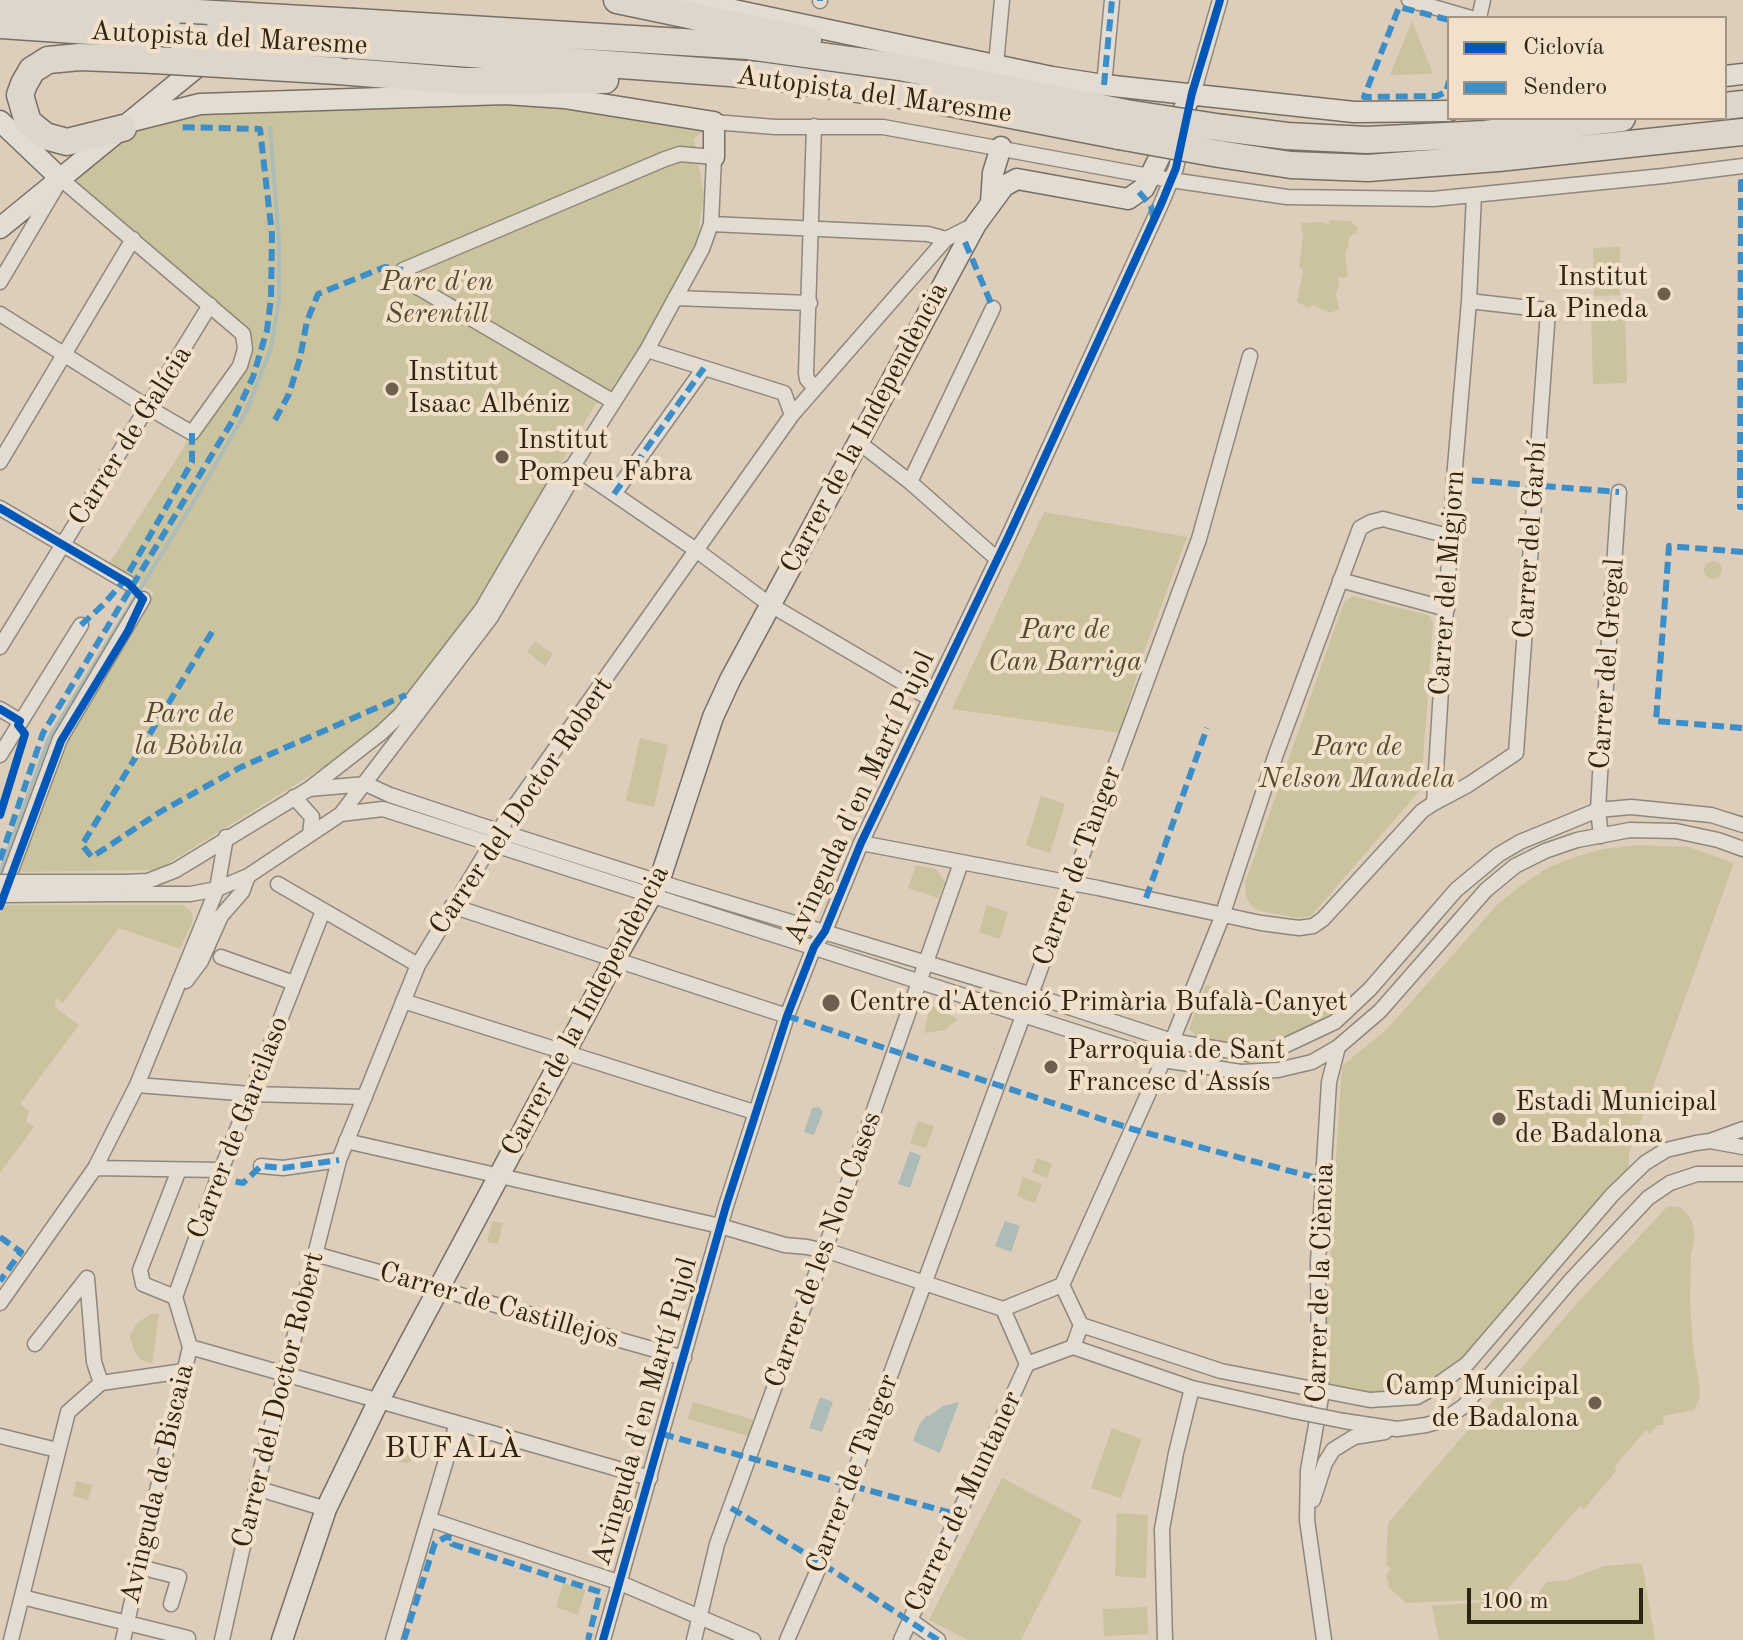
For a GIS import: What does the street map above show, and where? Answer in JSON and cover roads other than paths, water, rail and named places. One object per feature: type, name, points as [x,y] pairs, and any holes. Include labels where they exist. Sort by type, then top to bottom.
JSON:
[{"type":"highway","points":[[617,0],[792,35],[900,67]]},
{"type":"highway","name":"Autopista del Maresme","points":[[0,1],[215,14],[352,33],[757,75],[1123,125],[1367,140],[1485,134],[1605,120]]},
{"type":"highway","name":"Autopista del Maresme","points":[[0,25],[179,37],[352,33],[748,46],[900,67],[1291,165],[1346,169],[1498,158],[1743,132]]},
{"type":"highway","points":[[127,124],[67,142],[45,136],[28,122],[20,95],[32,70],[48,60],[80,57],[464,81],[661,80],[757,75]]},
{"type":"street","points":[[0,228],[279,0]]},
{"type":"street","points":[[666,0],[706,2],[830,32],[1104,85],[1354,112],[1447,111]]},
{"type":"street","points":[[996,64],[1002,0]]},
{"type":"street","points":[[1104,85],[1112,0]]},
{"type":"street","name":"Avinguda d'en Martí Pujol","points":[[603,1640],[720,1226],[787,1016],[861,843],[1154,221],[1171,180],[1192,93],[1220,0]]},
{"type":"street","points":[[1409,0],[1464,16]]},
{"type":"street","points":[[314,101],[378,89],[464,81],[505,94]]},
{"type":"street","points":[[1154,221],[1145,184],[1192,93]]},
{"type":"street","points":[[127,124],[200,104],[505,94],[564,98],[714,141]]},
{"type":"street","points":[[0,121],[61,179],[243,334],[245,349],[240,366],[192,433],[0,314]]},
{"type":"street","points":[[647,350],[784,393],[811,384],[814,126]]},
{"type":"street","points":[[614,402],[419,288],[403,270],[665,159],[714,141],[775,127],[883,127],[1001,147],[1145,184],[1171,180],[1287,197],[1433,199],[1743,166]]},
{"type":"street","points":[[143,599],[60,739],[0,897],[122,888],[167,875],[309,789],[401,714],[482,609],[561,474],[573,466],[647,350],[702,249],[711,224],[714,141]]},
{"type":"street","points":[[991,202],[993,173],[1001,147]]},
{"type":"street","points":[[0,282],[61,179]]},
{"type":"street","name":"Carrer de la Independència","points":[[282,1640],[326,1509],[378,1402],[655,889],[713,717],[769,604],[976,224],[1004,186],[1017,179],[1128,199],[1145,184]]},
{"type":"street","name":"Carrer del Migjorn","points":[[1434,803],[1474,195]]},
{"type":"street","points":[[711,224],[928,234],[946,239],[976,224]]},
{"type":"street","points":[[0,462],[133,239]]},
{"type":"street","name":"Carrer del Doctor Robert","points":[[222,1640],[256,1488],[339,1160],[418,965],[498,831],[811,384],[946,239]]},
{"type":"street","points":[[675,298],[810,303]]},
{"type":"street","name":"Carrer del Garbí","points":[[1434,803],[1516,753],[1544,368],[1548,310],[1469,301]]},
{"type":"street","name":"Carrer de Galícia","points":[[0,647],[210,305]]},
{"type":"street","points":[[910,482],[993,308]]},
{"type":"street","name":"Carrer de Tànger","points":[[787,1640],[821,1563],[1199,539],[1250,356]]},
{"type":"street","points":[[614,494],[704,368]]},
{"type":"street","points":[[784,393],[792,415]]},
{"type":"street","points":[[857,441],[910,482],[997,559]]},
{"type":"street","points":[[573,466],[769,604],[929,698]]},
{"type":"street","points":[[0,882],[190,894],[217,889],[248,876],[341,814],[491,617],[571,480],[573,466]]},
{"type":"street","name":"Carrer del Gregal","points":[[1601,836],[1598,810],[1619,492]]},
{"type":"street","points":[[0,508],[128,583]]},
{"type":"street","points":[[346,1141],[720,1226],[785,1245],[834,1253],[1003,1309],[1062,1285],[1172,1041],[1223,915],[1276,754],[1360,528],[1383,519],[1452,537]]},
{"type":"street","points":[[1340,580],[1447,609]]},
{"type":"street","points":[[0,755],[81,625]]},
{"type":"street","points":[[0,709],[20,721]]},
{"type":"street","points":[[309,789],[366,784],[920,983],[1163,1060],[1241,1072],[1278,1070],[1312,1062],[1338,1047],[1380,1011],[1486,890],[1515,866],[1558,847],[1630,830],[1676,831],[1743,849]]},
{"type":"street","points":[[294,797],[312,817],[310,834]]},
{"type":"street","points":[[861,843],[1299,928],[1313,926],[1323,919],[1422,811],[1434,803]]},
{"type":"street","points":[[341,814],[383,809],[490,844],[825,931],[1172,1041],[1249,1054],[1284,1046],[1335,1022],[1370,989],[1456,890],[1498,855],[1520,842],[1598,810],[1631,807],[1711,815],[1743,825]]},
{"type":"street","points":[[0,1303],[95,1168],[137,1085],[217,889],[226,837]]},
{"type":"street","points":[[222,855],[231,867],[248,876]]},
{"type":"street","name":"Carrer de les Nou Cases","points":[[694,1640],[717,1544],[961,863]]},
{"type":"street","points":[[174,999],[201,961],[221,916],[242,892],[248,876]]},
{"type":"street","points":[[278,884],[418,965]]},
{"type":"street","points":[[190,894],[205,918]]},
{"type":"street","points":[[452,906],[787,1016]]},
{"type":"street","name":"Carrer de Garcilaso","points":[[175,1297],[221,1170],[323,911]]},
{"type":"street","points":[[221,957],[294,983]]},
{"type":"street","points":[[403,1001],[754,1112]]},
{"type":"street","name":"Carrer de la Ciència","points":[[1324,1640],[1307,1520],[1308,1470],[1322,1392],[1318,1262],[1329,1082],[1338,1047]]},
{"type":"street","points":[[137,1085],[251,1094],[365,1097]]},
{"type":"street","points":[[1081,1325],[1221,1371],[1370,1400],[1417,1397],[1467,1364],[1631,1175],[1654,1156],[1743,1129]]},
{"type":"street","points":[[1710,1141],[1743,1147]]},
{"type":"street","points":[[261,1166],[283,1168],[339,1160]]},
{"type":"street","points":[[95,1168],[221,1170]]},
{"type":"street","points":[[179,1170],[140,1270],[143,1284],[175,1297],[190,1347],[650,1478]]},
{"type":"street","points":[[1003,1309],[1027,1364],[1073,1347],[1192,1388],[1294,1411],[1397,1429],[1426,1425],[1444,1420],[1464,1406],[1571,1280],[1660,1189],[1697,1174],[1743,1174]]},
{"type":"street","name":"Carrer de Castillejos","points":[[315,1254],[684,1358]]},
{"type":"street","points":[[35,1344],[87,1278],[94,1362],[101,1383]]},
{"type":"street","points":[[1062,1285],[1081,1325],[1073,1347]]},
{"type":"street","name":"Avinguda de Biscaia","points":[[123,1640],[190,1347]]},
{"type":"street","name":"Carrer de Muntaner","points":[[901,1640],[1027,1364]]},
{"type":"street","points":[[11,1640],[68,1412],[101,1383],[184,1371]]},
{"type":"street","points":[[1165,1640],[1162,1529],[1192,1388]]},
{"type":"street","points":[[393,1640],[431,1520],[457,1423]]},
{"type":"street","name":"Carrer de la Ciència","points":[[1307,1520],[1325,1463],[1333,1450],[1354,1437],[1397,1429]]},
{"type":"street","points":[[0,1436],[57,1450]]},
{"type":"street","points":[[256,1488],[326,1509]]},
{"type":"street","points":[[431,1520],[618,1582],[753,1640]]},
{"type":"street","points":[[140,1567],[179,1577],[171,1604]]},
{"type":"street","points":[[22,1597],[188,1638]]},
{"type":"street","points":[[910,1620],[938,1640]]},
{"type":"waterway","points":[[0,873],[49,738],[247,410],[271,348],[279,300],[279,242],[270,127]]},
{"type":"place","name":"Institut La Pineda","points":[[1664,294]]},
{"type":"place","name":"Institut Isaac Albéniz","points":[[392,389]]},
{"type":"place","name":"Institut Pompeu Fabra","points":[[502,457]]},
{"type":"place","name":"Centre d'Atenció Primària Bufalà-Canyet","points":[[831,1003]]},
{"type":"place","name":"Parroquia de Sant Francesc d'Assís","points":[[1051,1067]]},
{"type":"place","name":"Estadi Municipal de Badalona","points":[[1499,1119]]},
{"type":"place","name":"Camp Municipal de Badalona","points":[[1595,1403]]},
{"type":"district","name":"BUFALÀ","points":[[454,1449]]},
{"type":"park label","name":"Parc d'en Serentill","points":[[437,299]]},
{"type":"park label","name":"Parc de Can Barriga","points":[[1065,647]]},
{"type":"park label","name":"Parc de la Bòbila","points":[[189,731]]},
{"type":"park label","name":"Parc de Nelson Mandela","points":[[1357,764]]}]
